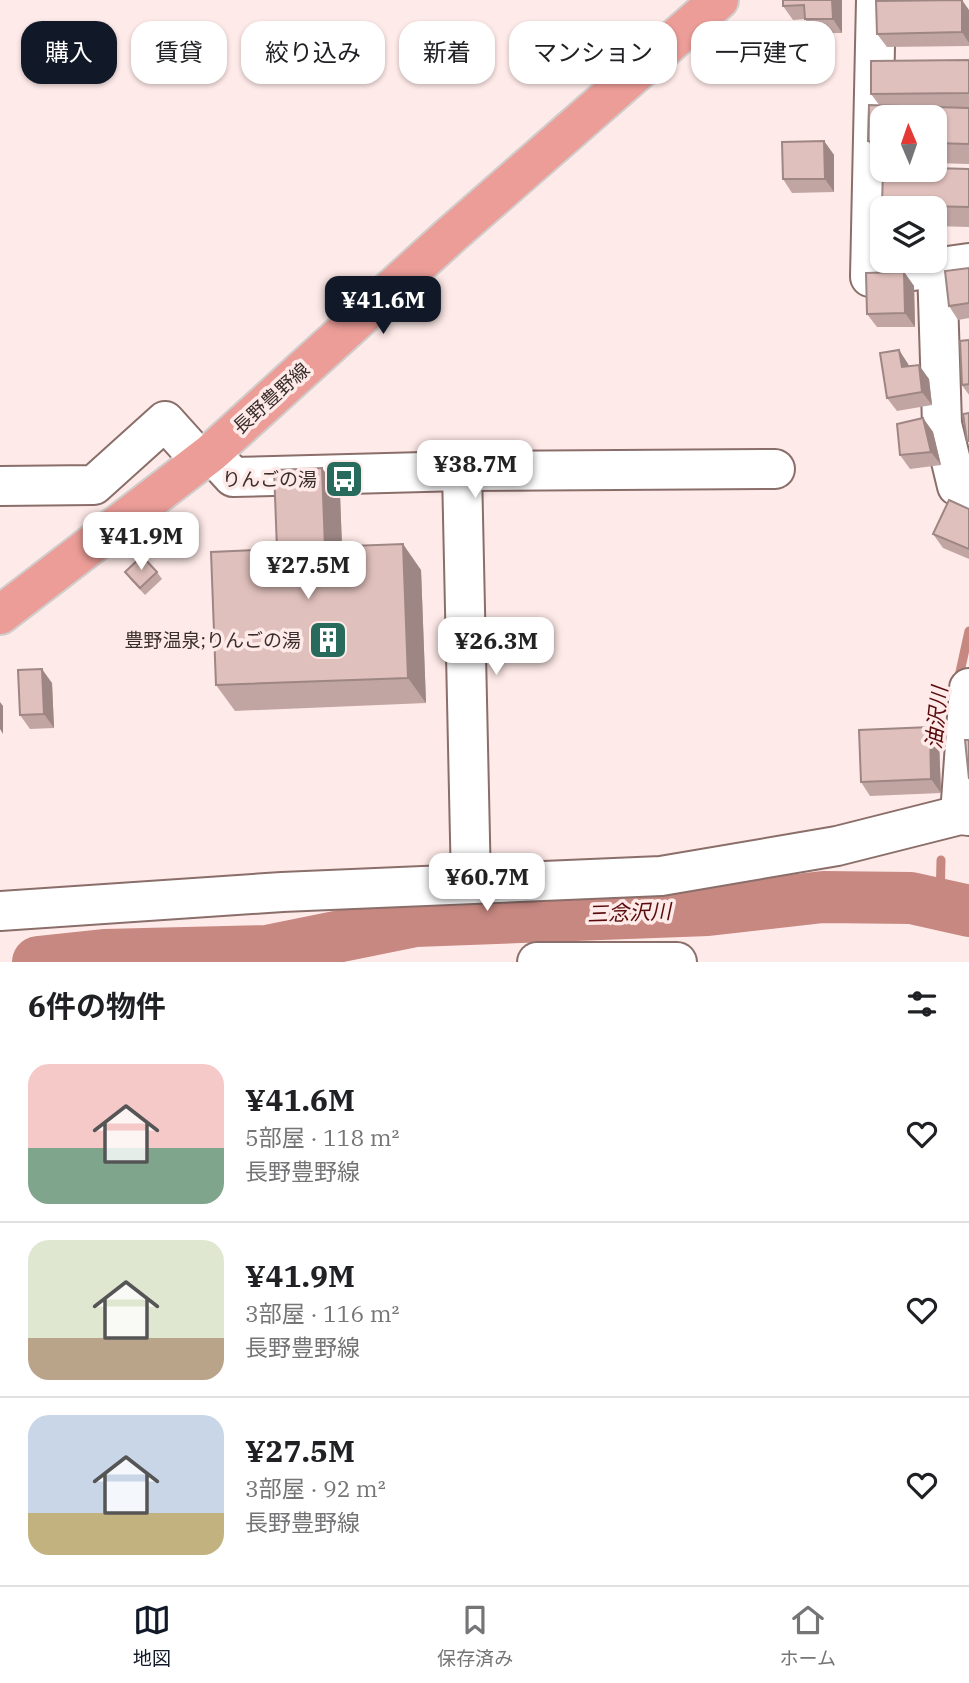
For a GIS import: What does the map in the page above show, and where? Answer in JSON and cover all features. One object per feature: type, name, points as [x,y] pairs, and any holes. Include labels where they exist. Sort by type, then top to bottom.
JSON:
[{"type":"main road","name":"長野豊野線","points":[[0,615],[206,457],[452,233],[719,0]]},
{"type":"street","points":[[876,0],[870,277],[953,265],[942,424],[957,485],[969,492]]},
{"type":"street","points":[[0,486],[94,485],[165,421],[233,477],[462,471],[775,469]]},
{"type":"street","points":[[462,471],[471,884]]},
{"type":"street","points":[[0,911],[139,904],[282,892],[661,876],[837,846],[964,816],[969,688]]},
{"type":"street","points":[[537,962],[677,962]]},
{"type":"building","points":[[783,0],[832,0],[833,19],[805,19],[804,5],[783,6]]},
{"type":"building","points":[[962,0],[962,32],[877,34],[876,1]]},
{"type":"building","points":[[969,60],[969,93],[871,94],[871,61]]},
{"type":"building","points":[[869,105],[870,105],[870,141]]},
{"type":"building","points":[[947,107],[969,108],[969,144],[947,143]]},
{"type":"building","points":[[824,141],[825,179],[783,179],[782,142]]},
{"type":"building","points":[[947,168],[969,169],[969,207],[947,206],[947,196],[882,196],[883,182],[947,182]]},
{"type":"building","points":[[969,268],[969,303],[949,306],[947,271]]},
{"type":"building","points":[[866,273],[904,273],[905,313],[867,314]]},
{"type":"building","points":[[969,340],[969,384],[962,385],[960,341]]},
{"type":"building","points":[[899,350],[902,367],[919,365],[922,392],[887,398],[880,353]]},
{"type":"building","points":[[969,413],[969,441],[967,441],[963,414]]},
{"type":"building","points":[[923,418],[931,452],[900,455],[897,424]]},
{"type":"building","name":"豊野温泉;りんごの湯","points":[[322,468],[325,547],[403,544],[408,678],[216,685],[211,552],[277,549],[274,470]]},
{"type":"building","points":[[949,500],[969,509],[969,549],[933,534]]},
{"type":"building","points":[[142,556],[157,572],[140,588],[125,572]]},
{"type":"building","points":[[42,669],[44,714],[20,715],[18,670]]},
{"type":"building","points":[[930,727],[931,779],[861,782],[859,730]]},
{"type":"building","points":[[965,740],[969,740],[969,779]]},
{"type":"waterway","name":"油沢川","points":[[958,681],[969,631]]},
{"type":"waterway","name":"油沢川","points":[[940,904],[941,860]]},
{"type":"waterway","name":"三念沢川","points":[[38,962],[104,955],[267,951],[415,921],[708,910],[823,897],[911,898],[969,911]]},
{"type":"place","name":"りんごの湯","points":[[344,479]]},
{"type":"place","name":"豊野温泉;りんごの湯","points":[[328,640]]}]
